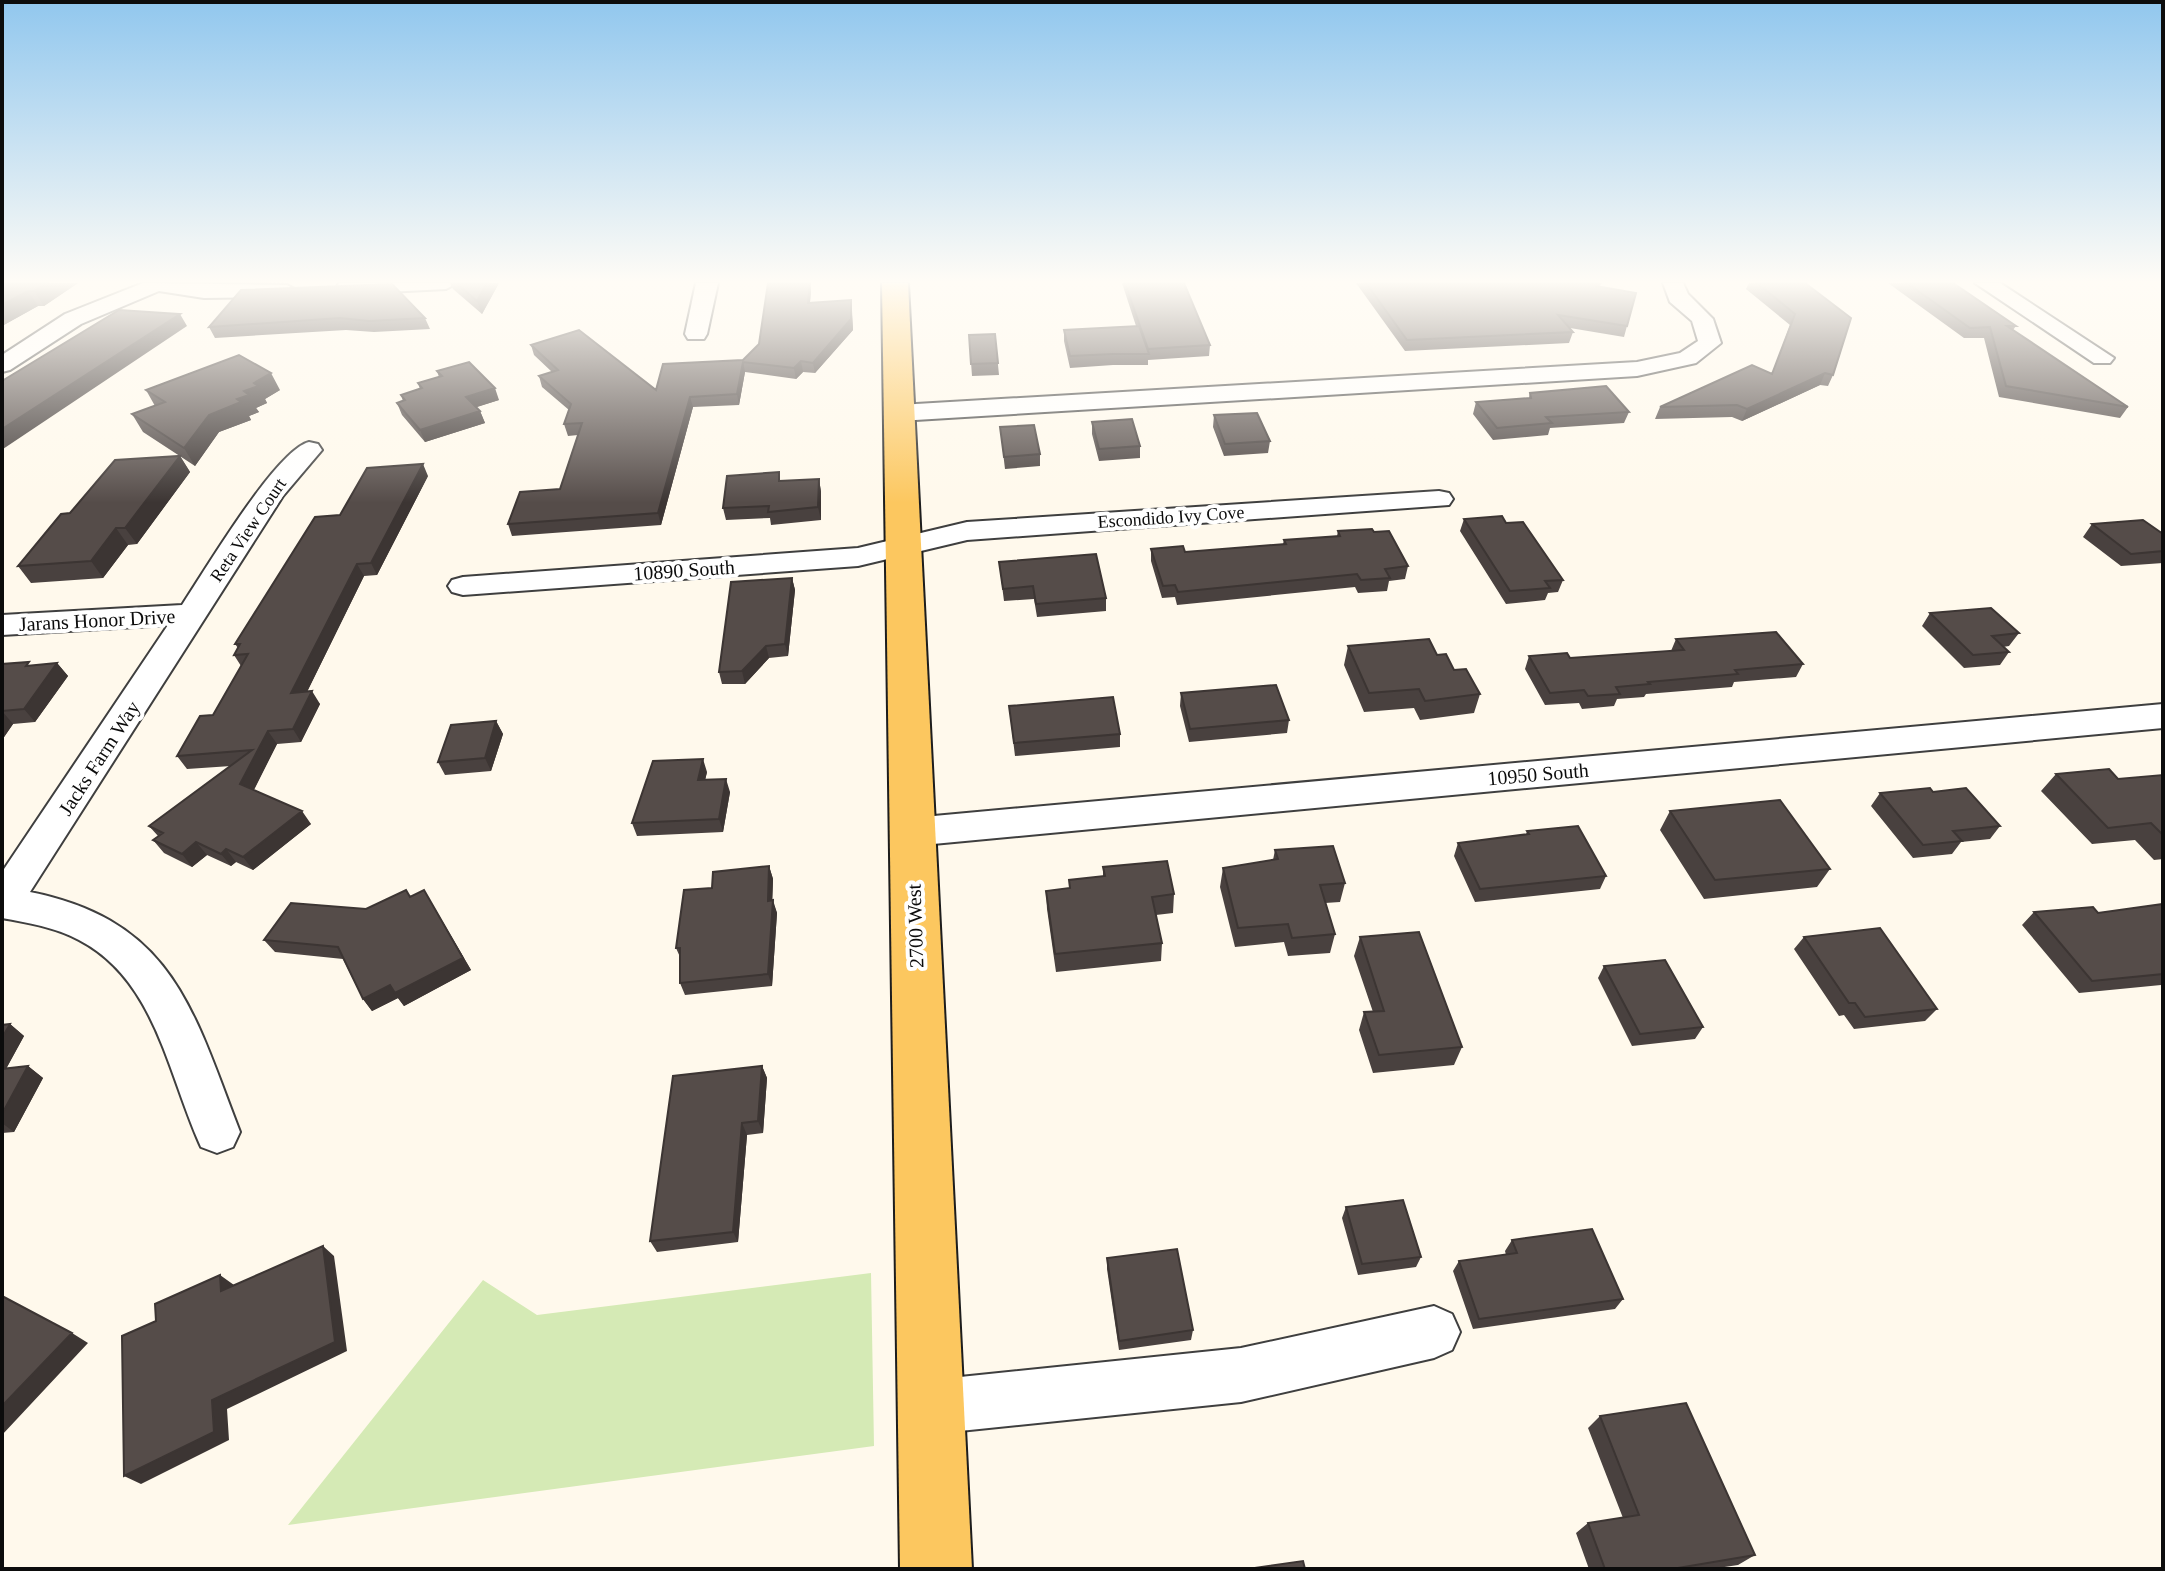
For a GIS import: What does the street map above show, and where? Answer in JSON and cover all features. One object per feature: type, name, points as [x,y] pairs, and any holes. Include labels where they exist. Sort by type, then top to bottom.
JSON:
[{"type":"main road","name":"2700 West","points":[[897,356],[936,1569]]},
{"type":"street","points":[[899,413],[1637,369],[1690,356]]},
{"type":"street","name":"Reta View Court","points":[[192,614],[272,491],[309,450]]},
{"type":"street","name":"Escondido Ivy Cove","points":[[903,546],[967,531],[1439,499]]},
{"type":"street","name":"10890 South","points":[[463,586],[858,557],[903,546]]},
{"type":"street","name":"Jarans Honor Drive","points":[[2,625],[192,614]]},
{"type":"street","name":"Jacks Farm Way","points":[[3,902],[192,614]]},
{"type":"street","name":"10950 South","points":[[912,832],[2163,716]]},
{"type":"street","points":[[3,902],[70,919],[124,948],[143,966],[168,1005],[217,1132]]},
{"type":"street","points":[[931,1407],[1241,1375],[1434,1332]]},
{"type":"green space","points":[[871,1273],[874,1446],[288,1525],[483,1280],[537,1315]]},
{"type":"building","points":[[43,356],[115,356],[2,429],[2,381]]},
{"type":"building","points":[[236,356],[241,356],[271,373],[254,383],[258,386],[244,391],[249,395],[237,399],[241,402],[209,415],[184,448],[132,414],[165,402],[146,390]]},
{"type":"building","points":[[543,356],[613,356],[656,390],[663,364],[743,360],[747,356],[819,356],[813,363],[801,361],[794,368],[743,362],[737,394],[690,397],[658,513],[508,524],[520,492],[560,489],[582,423],[564,424],[571,404],[539,376],[558,370]]},
{"type":"building","points":[[970,356],[997,356],[998,363],[971,364]]},
{"type":"building","points":[[1779,356],[1839,356],[1833,375],[1825,373],[1747,409],[1737,405],[1660,407],[1752,365],[1772,374]]},
{"type":"building","points":[[1998,356],[2052,356],[2128,407],[2006,386]]},
{"type":"building","points":[[469,362],[495,388],[466,397],[480,411],[420,430],[397,403],[405,400],[401,395],[422,388],[418,383],[442,376],[437,371]]},
{"type":"building","points":[[1606,386],[1629,412],[1546,417],[1552,423],[1497,428],[1476,402],[1531,398],[1530,393]]},
{"type":"building","points":[[1257,413],[1270,441],[1225,444],[1214,415]]},
{"type":"building","points":[[1132,419],[1140,446],[1099,449],[1092,422]]},
{"type":"building","points":[[1034,425],[1040,454],[1004,457],[1000,427]]},
{"type":"building","points":[[180,456],[125,528],[116,528],[91,561],[18,566],[61,514],[70,513],[115,460]]},
{"type":"building","points":[[423,464],[371,563],[357,564],[291,693],[312,691],[293,729],[268,731],[240,784],[302,811],[243,857],[226,849],[221,854],[196,842],[182,854],[153,840],[163,833],[149,826],[252,750],[177,756],[200,716],[213,715],[248,654],[234,655],[240,644],[235,644],[315,517],[340,515],[367,468]]},
{"type":"building","points":[[779,472],[779,481],[819,479],[818,507],[768,512],[769,506],[723,508],[727,476]]},
{"type":"building","points":[[1502,516],[1506,523],[1523,522],[1563,580],[1545,581],[1550,588],[1510,591],[1464,519]]},
{"type":"building","points":[[2143,520],[2163,534],[2163,551],[2131,554],[2092,524]]},
{"type":"building","points":[[1372,529],[1374,532],[1389,531],[1408,566],[1385,569],[1390,578],[1361,580],[1357,574],[1178,592],[1175,585],[1163,586],[1151,549],[1183,546],[1185,552],[1286,544],[1284,540],[1340,536],[1338,531]]},
{"type":"building","points":[[1096,554],[1106,598],[1036,604],[1033,586],[1003,589],[999,562]]},
{"type":"building","points":[[792,578],[785,644],[766,646],[742,671],[719,672],[731,582]]},
{"type":"building","points":[[1991,608],[2019,633],[1992,636],[2009,652],[1973,655],[1930,613]]},
{"type":"building","points":[[1776,632],[1803,664],[1616,687],[1620,694],[1588,696],[1584,690],[1550,693],[1529,656],[1567,653],[1570,658],[1684,650],[1676,639]]},
{"type":"building","points":[[1429,639],[1437,655],[1446,654],[1454,670],[1466,669],[1480,694],[1425,701],[1419,689],[1369,693],[1348,646]]},
{"type":"building","points":[[29,662],[26,666],[57,663],[24,709],[2,711],[2,664]]},
{"type":"building","points":[[1276,685],[1289,720],[1190,729],[1181,693]]},
{"type":"building","points":[[1113,697],[1120,734],[1014,743],[1009,706]]},
{"type":"building","points":[[496,721],[485,758],[438,762],[451,725]]},
{"type":"building","points":[[703,759],[698,780],[726,779],[719,819],[632,823],[653,761]]},
{"type":"building","points":[[2109,769],[2118,779],[2163,775],[2163,835],[2151,823],[2108,828],[2056,774]]},
{"type":"building","points":[[1930,788],[1933,792],[1966,788],[2000,826],[1953,831],[1962,841],[1923,845],[1880,793]]},
{"type":"building","points":[[1780,800],[1830,869],[1715,880],[1670,811]]},
{"type":"building","points":[[1578,826],[1606,876],[1480,889],[1458,843],[1529,834],[1527,831]]},
{"type":"building","points":[[1333,846],[1345,883],[1320,885],[1335,934],[1292,938],[1288,924],[1238,928],[1223,868],[1278,859],[1275,850]]},
{"type":"building","points":[[1167,861],[1174,894],[1152,897],[1162,943],[1055,954],[1046,891],[1070,888],[1069,880],[1105,876],[1103,867]]},
{"type":"building","points":[[769,866],[768,901],[773,900],[768,974],[680,983],[680,948],[676,948],[684,890],[712,888],[713,872]]},
{"type":"building","points":[[406,890],[410,897],[424,890],[463,958],[395,993],[390,985],[363,999],[338,947],[264,940],[291,903],[366,909]]},
{"type":"building","points":[[2163,904],[2163,974],[2092,981],[2034,912],[2093,907],[2098,913]]},
{"type":"building","points":[[1880,928],[1937,1009],[1865,1017],[1855,1003],[1849,1003],[1804,937]]},
{"type":"building","points":[[1419,932],[1462,1047],[1379,1055],[1364,1012],[1384,1011],[1360,937]]},
{"type":"building","points":[[1665,960],[1703,1027],[1640,1034],[1604,966]]},
{"type":"building","points":[[10,1024],[2,1038],[2,1025]]},
{"type":"building","points":[[28,1066],[2,1114],[2,1069]]},
{"type":"building","points":[[762,1066],[758,1121],[742,1123],[733,1232],[650,1241],[673,1076]]},
{"type":"building","points":[[1403,1200],[1421,1257],[1362,1264],[1346,1207]]},
{"type":"building","points":[[1592,1229],[1623,1299],[1479,1319],[1459,1261],[1517,1253],[1512,1240]]},
{"type":"building","points":[[323,1246],[335,1342],[212,1400],[214,1432],[124,1476],[122,1336],[156,1321],[155,1304],[220,1275],[221,1291]]},
{"type":"building","points":[[1177,1249],[1193,1330],[1119,1341],[1107,1258]]},
{"type":"building","points":[[2,1296],[72,1333],[2,1406]]},
{"type":"building","points":[[1686,1403],[1755,1555],[1672,1569],[1605,1569],[1588,1523],[1639,1515],[1600,1416]]},
{"type":"building","points":[[1303,1561],[1305,1569],[1255,1568]]}]
